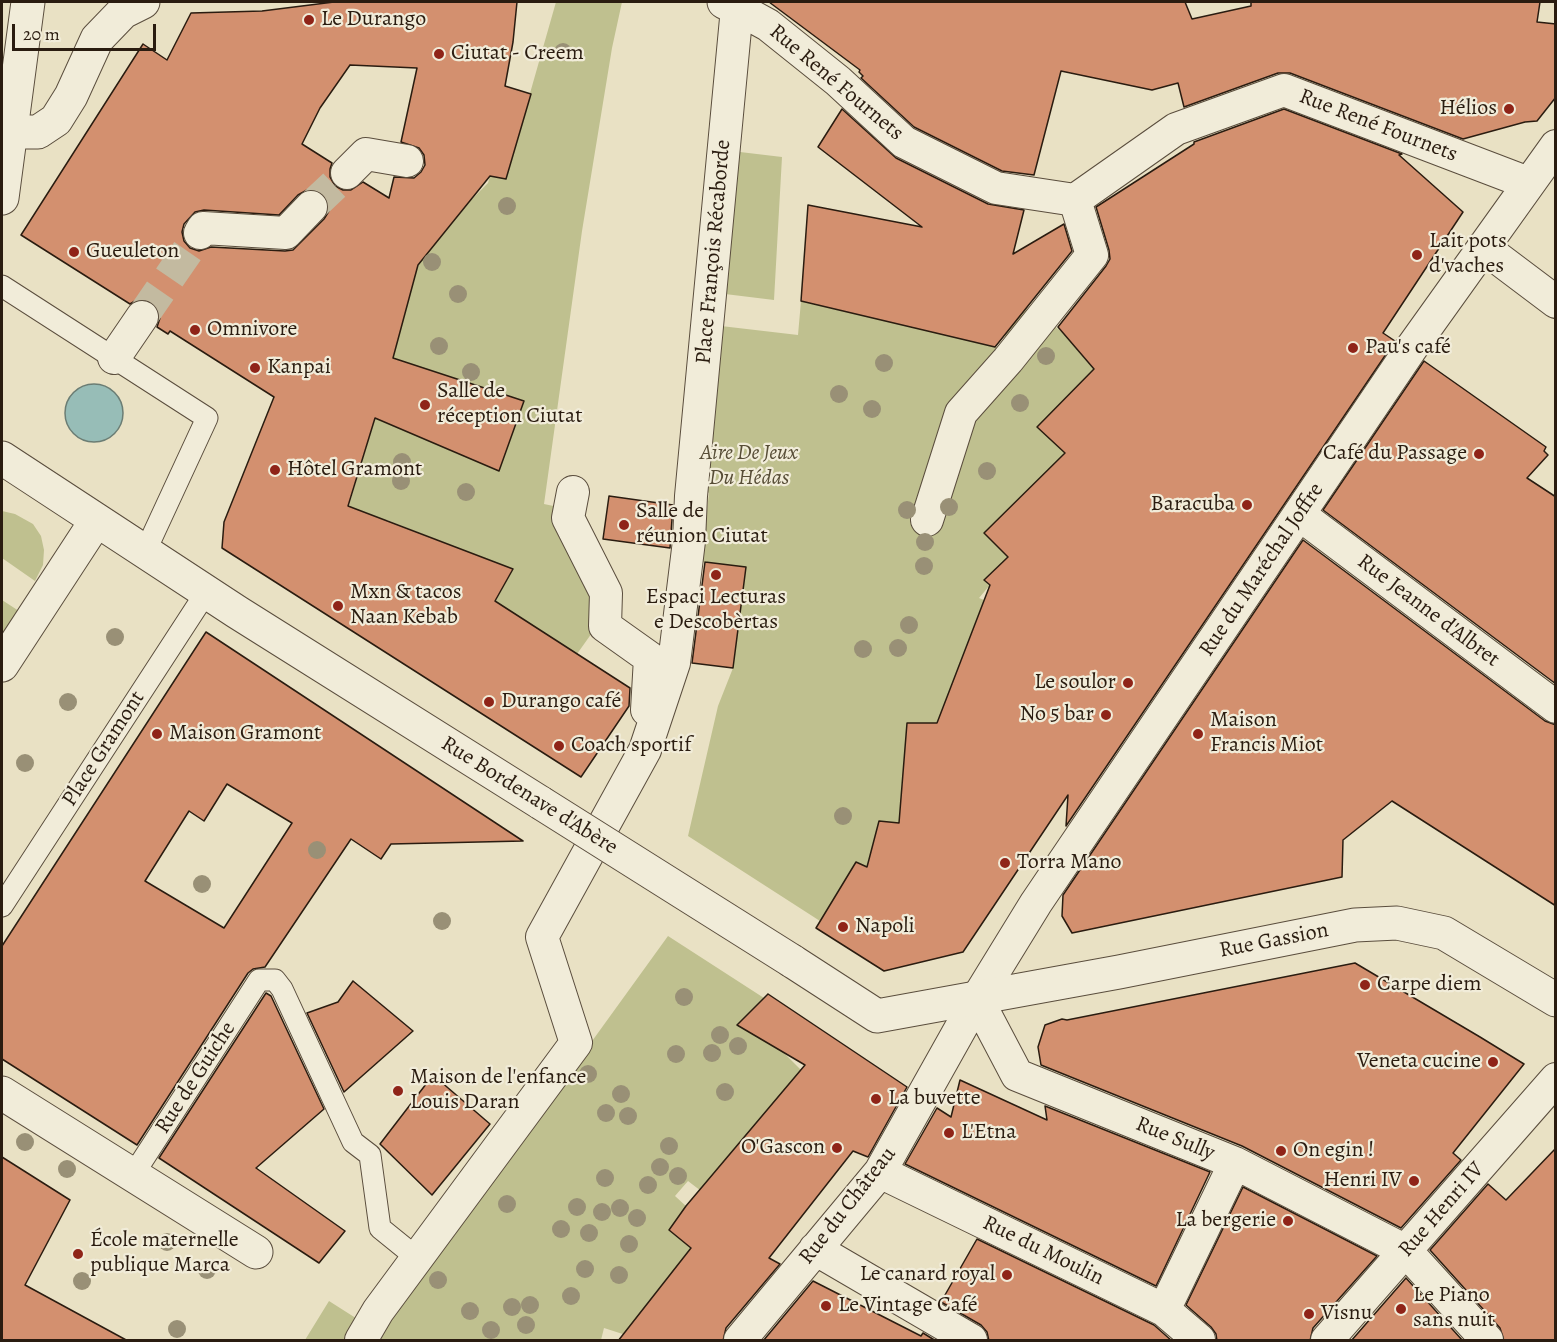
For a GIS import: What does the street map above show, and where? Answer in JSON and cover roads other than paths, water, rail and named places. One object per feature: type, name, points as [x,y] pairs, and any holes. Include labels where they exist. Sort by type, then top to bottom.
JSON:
[{"type":"street","points":[[2,198],[28,2]]},
{"type":"street","points":[[10,132],[38,132],[56,120],[71,96],[97,39],[123,12],[143,2]]},
{"type":"street","name":"Rue René Fournets","points":[[734,4],[768,24],[838,81],[904,142],[996,188],[1075,200],[1176,129],[1284,90],[1528,183]]},
{"type":"street","name":"Place François Récaborde","points":[[417,1258],[576,1043],[542,937],[645,750],[674,663],[688,541],[734,4]]},
{"type":"street","name":"Rue du Maréchal Joffre","points":[[977,999],[1036,903],[1410,350],[1556,146]]},
{"type":"street","points":[[347,173],[366,154],[407,161]]},
{"type":"street","points":[[927,520],[961,412],[1008,360],[1092,255],[1075,200]]},
{"type":"street","points":[[200,233],[203,228],[286,233],[311,207]]},
{"type":"street","points":[[1483,247],[1556,302]]},
{"type":"street","points":[[114,358],[142,317]]},
{"type":"street","points":[[2,458],[96,521],[2,665]]},
{"type":"street","points":[[573,492],[568,518],[606,593],[605,626],[650,658],[645,750]]},
{"type":"street","name":"Rue Jeanne d'Albret","points":[[1300,515],[1556,707]]},
{"type":"street","name":"Rue Bordenave d'Abère","points":[[96,521],[877,1016],[977,999]]},
{"type":"street","name":"Rue Gassion","points":[[977,999],[1354,925],[1397,923],[1444,933],[1556,1000]]},
{"type":"street","name":"Rue Sully","points":[[977,999],[1017,1076],[1235,1163],[1406,1251]]},
{"type":"street","name":"Rue du Château","points":[[740,1341],[880,1172],[977,999]]},
{"type":"street","name":"Rue Henri IV","points":[[1327,1341],[1556,1079]]},
{"type":"street","points":[[2,1093],[256,1252]]},
{"type":"street","points":[[1164,1310],[1235,1163]]},
{"type":"street","name":"Rue du Moulin","points":[[880,1172],[1164,1310],[1199,1341]]},
{"type":"street","points":[[815,1249],[971,1341]]},
{"type":"street","points":[[1406,1251],[1487,1341]]},
{"type":"street","points":[[361,1341],[378,1311],[417,1258]]},
{"type":"lane","points":[[2,286],[207,418],[145,552]]},
{"type":"lane","name":"Place Gramont","points":[[2,906],[207,591]]},
{"type":"lane","name":"Rue de Guiche","points":[[133,1175],[259,980],[275,980],[282,990],[353,1142],[369,1155],[380,1228],[417,1258]]},
{"type":"water","points":[[94,384],[105,386],[118,397],[123,413],[121,424],[110,437],[94,442],[83,440],[70,429],[65,413],[67,402],[78,389]]},
{"type":"tunnel","points":[[311,207],[347,173]]},
{"type":"tunnel","points":[[142,317],[200,233]]},
{"type":"place","name":"Le Durango","points":[[309,20]]},
{"type":"place","name":"Ciutat - Creem","points":[[439,54]]},
{"type":"place","name":"Hélios","points":[[1509,109]]},
{"type":"place","name":"Gueuleton","points":[[74,252]]},
{"type":"place","name":"Lait pots d'vaches","points":[[1417,255]]},
{"type":"place","name":"Omnivore","points":[[195,330]]},
{"type":"place","name":"Pau's café","points":[[1353,348]]},
{"type":"place","name":"Kanpai","points":[[255,368]]},
{"type":"place","name":"Salle de réception Ciutat","points":[[425,405]]},
{"type":"place","name":"Café du Passage","points":[[1479,454]]},
{"type":"place","name":"Hôtel Gramont","points":[[275,470]]},
{"type":"place","name":"Baracuba","points":[[1247,505]]},
{"type":"place","name":"Salle de réunion Ciutat","points":[[624,525]]},
{"type":"place","name":"Espaci Lecturas e Descobèrtas","points":[[716,575]]},
{"type":"place","name":"Mxn & tacos Naan Kebab","points":[[338,606]]},
{"type":"place","name":"Le soulor","points":[[1128,683]]},
{"type":"place","name":"Durango café","points":[[489,702]]},
{"type":"place","name":"No 5 bar","points":[[1106,715]]},
{"type":"place","name":"Maison Gramont","points":[[157,734]]},
{"type":"place","name":"Maison Francis Miot","points":[[1198,734]]},
{"type":"place","name":"Coach sportif","points":[[559,746]]},
{"type":"place","name":"Torra Mano","points":[[1005,863]]},
{"type":"place","name":"Napoli","points":[[843,927]]},
{"type":"place","name":"Carpe diem","points":[[1365,985]]},
{"type":"place","name":"Veneta cucine","points":[[1493,1062]]},
{"type":"place","name":"Maison de l'enfance Louis Daran","points":[[398,1091]]},
{"type":"place","name":"La buvette","points":[[876,1099]]},
{"type":"place","name":"L'Etna","points":[[949,1133]]},
{"type":"place","name":"O'Gascon","points":[[837,1148]]},
{"type":"place","name":"On egin !","points":[[1281,1151]]},
{"type":"place","name":"Henri IV","points":[[1414,1181]]},
{"type":"place","name":"La bergerie","points":[[1288,1221]]},
{"type":"place","name":"École maternelle publique Marca","points":[[78,1254]]},
{"type":"place","name":"Le canard royal","points":[[1007,1275]]},
{"type":"place","name":"Le Vintage Café","points":[[826,1306]]},
{"type":"place","name":"Le Piano sans nuit","points":[[1401,1309]]},
{"type":"place","name":"Visnu","points":[[1309,1314]]},
{"type":"park label","name":"Aire De Jeux Du Hédas","points":[[749,467]]}]
